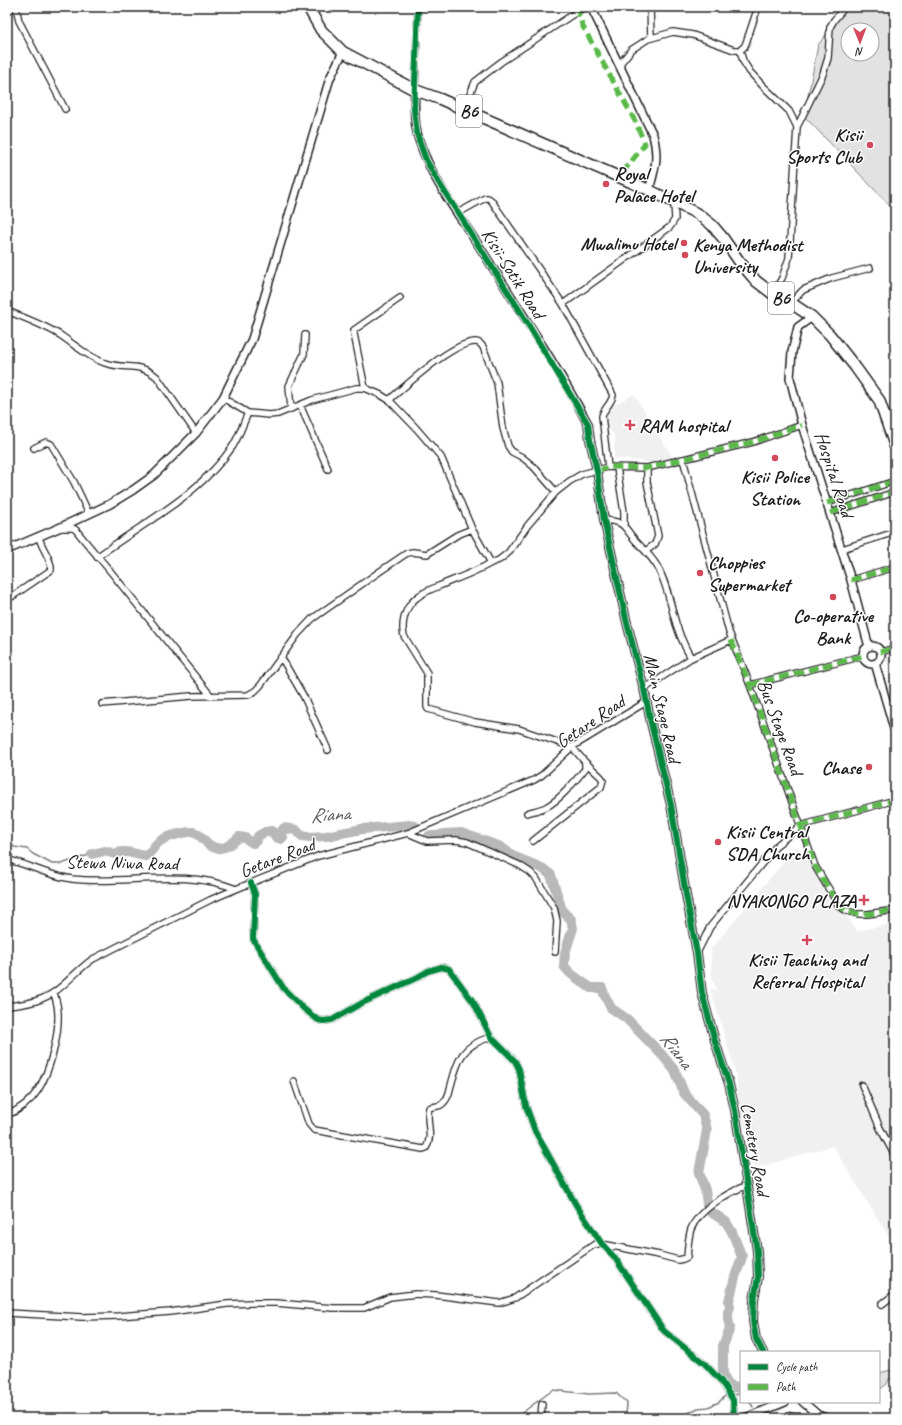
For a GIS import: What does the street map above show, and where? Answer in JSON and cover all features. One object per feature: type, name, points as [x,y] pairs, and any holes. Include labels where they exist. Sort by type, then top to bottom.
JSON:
[{"type":"highway","name":"B6","points":[[308,7],[321,30],[343,52],[415,90],[464,109],[649,190],[698,214],[712,224],[750,276],[773,294],[791,303],[812,317],[830,335],[870,386],[879,400],[892,429],[895,446]]},
{"type":"street","points":[[16,7],[19,21],[65,109]]},
{"type":"street","points":[[415,90],[418,7]]},
{"type":"street","points":[[464,109],[475,82],[501,62],[584,7]]},
{"type":"street","points":[[591,7],[653,135],[656,148],[656,163],[649,190]]},
{"type":"street","points":[[650,7],[651,38]]},
{"type":"street","points":[[619,65],[631,50],[651,38],[673,32],[684,32],[734,50],[740,50],[746,43],[758,7]]},
{"type":"street","points":[[773,294],[789,258],[797,127],[823,74],[828,58],[830,27],[845,7]]},
{"type":"street","points":[[740,50],[743,61],[750,72],[790,111],[797,127]]},
{"type":"street","points":[[7,550],[61,528],[110,504],[133,490],[154,475],[196,433],[223,398],[252,339],[328,85],[343,52]]},
{"type":"street","name":"Kisii-Sotik Road","points":[[415,90],[415,122],[420,145],[429,166],[520,311],[588,424],[597,471]]},
{"type":"street","points":[[458,212],[485,198],[491,200],[563,304],[613,395],[613,399],[603,412],[602,416],[608,467]]},
{"type":"street","points":[[563,304],[670,226],[675,219],[674,203]]},
{"type":"street","points":[[791,303],[803,290],[832,278],[870,268]]},
{"type":"street","points":[[365,388],[354,330],[400,298]]},
{"type":"street","points":[[7,311],[48,328],[92,357],[105,363],[149,370],[157,377],[196,433]]},
{"type":"street","name":"Hospital Road","points":[[812,317],[798,327],[793,344],[790,378],[802,425],[842,549],[869,647]]},
{"type":"street","points":[[291,409],[289,386],[304,354],[305,335]]},
{"type":"street","points":[[389,400],[434,362],[470,343],[480,343],[497,383],[503,428],[508,446],[512,452],[522,457],[534,467],[556,492]]},
{"type":"street","points":[[223,398],[248,413],[269,415],[278,414],[312,400],[356,388],[365,388],[381,394],[389,400],[416,428],[441,457],[472,529],[491,563]]},
{"type":"street","points":[[300,405],[328,469]]},
{"type":"street","points":[[97,557],[190,493],[211,473],[234,444],[248,413]]},
{"type":"street","points":[[533,841],[601,787],[603,780],[572,747],[519,729],[475,722],[430,709],[426,706],[427,673],[404,636],[402,626],[406,611],[413,600],[420,595],[499,560],[508,553],[528,525],[556,492],[582,474],[608,467],[647,468],[753,442],[802,425]]},
{"type":"street","points":[[34,448],[46,442],[51,444],[74,482],[89,514]]},
{"type":"street","name":"Bus Stage Road","points":[[683,459],[731,640],[750,685],[815,866],[839,906],[847,911],[858,914],[868,914],[895,910]]},
{"type":"street","points":[[617,468],[624,512],[624,524]]},
{"type":"street","points":[[646,551],[655,544],[658,536],[647,482],[647,468]]},
{"type":"street","name":"Main Stage Road","points":[[597,471],[604,520],[671,806],[697,953]]},
{"type":"street","points":[[826,503],[895,481]]},
{"type":"street","points":[[830,513],[895,492]]},
{"type":"street","points":[[604,520],[618,521],[624,524],[634,539],[646,551],[658,567],[669,597],[678,632],[691,658]]},
{"type":"street","points":[[61,528],[73,528],[118,580],[162,637],[211,696]]},
{"type":"street","points":[[102,704],[191,696],[248,695],[260,686],[304,627],[407,553],[413,552],[427,554],[457,535],[472,529]]},
{"type":"street","points":[[842,549],[895,532]]},
{"type":"street","points":[[7,600],[51,570],[51,564],[39,537]]},
{"type":"street","points":[[851,580],[895,567]]},
{"type":"street","points":[[644,689],[691,658],[731,640]]},
{"type":"street","points":[[863,656],[865,650],[869,647],[877,648],[880,652],[880,658],[875,663]]},
{"type":"street","points":[[880,652],[895,648]]},
{"type":"street","points":[[750,685],[863,656]]},
{"type":"street","points":[[863,656],[867,662],[875,663]]},
{"type":"street","points":[[282,657],[304,697],[328,750]]},
{"type":"street","points":[[875,663],[895,732]]},
{"type":"street","name":"Getare Road","points":[[7,1006],[32,1002],[54,993],[83,966],[93,959],[210,900],[318,856],[408,833],[534,780],[542,775],[572,747],[646,702]]},
{"type":"street","points":[[527,813],[545,807],[554,802],[585,769],[585,762]]},
{"type":"street","points":[[697,953],[710,927],[777,845],[800,826],[895,800]]},
{"type":"street","points":[[408,833],[427,842],[456,840],[467,842],[519,864],[530,872],[536,878],[554,908],[557,921],[555,952]]},
{"type":"street","name":"Stewa Niwa Road","points":[[7,860],[70,879],[100,880],[178,878],[221,883],[236,889]]},
{"type":"street","points":[[251,883],[255,894],[253,939],[284,989],[304,1009],[318,1020],[323,1022],[332,1020],[362,1003],[438,967],[445,967],[449,969],[471,998],[491,1037],[515,1061],[519,1069],[526,1106],[535,1131],[576,1205],[602,1244],[615,1258],[664,1330],[705,1364],[721,1382],[733,1400],[734,1418]]},
{"type":"street","name":"Cemetery Road","points":[[697,953],[702,993],[715,1042],[729,1084],[735,1110],[758,1251],[758,1277],[754,1300],[753,1321],[756,1339],[762,1351]]},
{"type":"street","points":[[7,1115],[19,1109],[29,1101],[44,1079],[52,1053],[58,1024],[58,1008],[54,993]]},
{"type":"street","points":[[294,1081],[310,1124],[314,1130],[426,1148],[429,1142],[430,1133],[429,1108],[442,1104],[447,1098],[459,1058],[464,1050],[474,1043],[491,1037]]},
{"type":"street","points":[[862,1085],[880,1128],[895,1156]]},
{"type":"street","points":[[7,1313],[82,1317],[118,1316],[170,1312],[227,1304],[252,1303],[276,1303],[333,1308],[364,1308],[390,1297],[416,1294],[499,1303],[505,1302],[515,1298],[592,1245],[602,1244],[678,1260],[683,1259],[687,1257],[691,1230],[695,1222],[720,1199],[747,1185]]},
{"type":"street","points":[[882,1304],[895,1294]]},
{"type":"street","points":[[745,1418],[782,1403]]},
{"type":"street","points":[[804,1403],[818,1415],[826,1418]]},
{"type":"street","points":[[541,1418],[542,1404]]},
{"type":"shaded area","points":[[847,7],[895,7],[895,213],[894,210],[804,116],[818,45]]},
{"type":"shaded area","name":"RAM hospital","points":[[634,394],[673,458],[658,463],[614,458],[615,437],[600,413]]},
{"type":"shaded area","points":[[895,650],[895,683],[884,654]]},
{"type":"shaded area","points":[[797,846],[857,931],[895,923],[895,1247],[833,1146],[755,1168],[739,1103],[736,1074],[710,988],[718,991],[712,979],[711,949]]},
{"type":"shaded area","points":[[895,1369],[895,1379],[889,1379],[887,1384],[880,1389],[880,1373]]},
{"type":"waterway","name":"Riana","points":[[92,854],[105,851],[115,854],[127,852],[146,856],[163,839],[190,832],[201,836],[211,846],[216,848],[224,848],[239,837],[245,838],[253,843],[256,841],[258,836],[265,832],[272,831],[276,837],[281,839],[283,837],[281,832],[284,828],[296,830],[302,836],[309,837],[326,836],[362,829],[411,825],[415,826]]},
{"type":"waterway","name":"Riana","points":[[429,836],[461,833],[501,847],[513,856],[542,868],[551,875],[561,907],[564,913],[571,919],[573,928],[565,953],[564,966],[570,973],[591,988],[602,988],[611,1008],[627,1019],[663,1056],[675,1071],[684,1093],[703,1115],[707,1130],[699,1173],[705,1190],[708,1210],[726,1222],[732,1232],[742,1257],[729,1301],[730,1307],[728,1319],[730,1328],[723,1346],[723,1373],[726,1381],[732,1387],[740,1388]]},
{"type":"waterway","name":"Riana","points":[[7,839],[14,847],[27,849],[33,854],[52,864],[61,864],[92,854]]},
{"type":"waterway","points":[[515,1418],[553,1390],[589,1394],[616,1393],[627,1403],[626,1416],[629,1418]]},
{"type":"waterway","points":[[731,1395],[740,1394]]},
{"type":"waterway","points":[[688,1413],[698,1408],[708,1407],[719,1402],[725,1396],[728,1396]]},
{"type":"waterway","points":[[751,1403],[753,1407]]},
{"type":"waterway","points":[[789,1412],[806,1418]]},
{"type":"waterway","points":[[765,1418],[781,1413]]},
{"type":"marked path","points":[[577,7],[582,25],[635,121],[645,144],[619,177]]},
{"type":"marked path","points":[[597,471],[608,467],[647,468],[753,442],[802,425]]},
{"type":"marked path","points":[[827,503],[895,481]]},
{"type":"marked path","points":[[830,513],[895,492]]},
{"type":"marked path","points":[[851,580],[895,567]]},
{"type":"marked path","points":[[731,640],[750,685],[815,866],[839,906],[847,911],[858,914],[895,910]]},
{"type":"marked path","points":[[880,652],[895,648]]},
{"type":"marked path","points":[[750,685],[863,656]]},
{"type":"marked path","points":[[800,826],[895,800]]},
{"type":"cycle path","points":[[418,7],[414,109],[417,134],[426,160],[588,424],[604,520],[671,805],[697,953],[702,993],[729,1084],[735,1110],[757,1251],[758,1277],[754,1300],[753,1321],[756,1339],[762,1351]]},
{"type":"cycle path","points":[[251,883],[255,894],[253,939],[284,989],[304,1009],[318,1020],[332,1020],[362,1003],[428,971],[442,967],[449,969],[474,1003],[491,1037],[515,1061],[519,1069],[526,1106],[535,1131],[576,1205],[602,1244],[615,1258],[664,1331],[705,1364],[721,1381],[733,1400],[734,1418]]},
{"type":"place","name":"Kisii Sports Club","points":[[870,145]]},
{"type":"place","name":"Royal Palace Hotel","points":[[606,184]]},
{"type":"place","name":"Mwalimu Hotel","points":[[684,243]]},
{"type":"place","name":"Kenya Methodist University","points":[[685,255]]},
{"type":"place","name":"RAM hospital","points":[[630,425]]},
{"type":"place","name":"Kisii Police Station","points":[[775,458]]},
{"type":"place","name":"Choppies Supermarket","points":[[700,573]]},
{"type":"place","name":"Co-operative Bank","points":[[833,597]]},
{"type":"place","name":"Chase","points":[[869,767]]},
{"type":"place","name":"Kisii Central SDA Church","points":[[718,842]]},
{"type":"place","name":"NYAKONGO PLAZA","points":[[864,900]]},
{"type":"place","name":"Kisii Teaching and Referral Hospital","points":[[807,940]]}]
